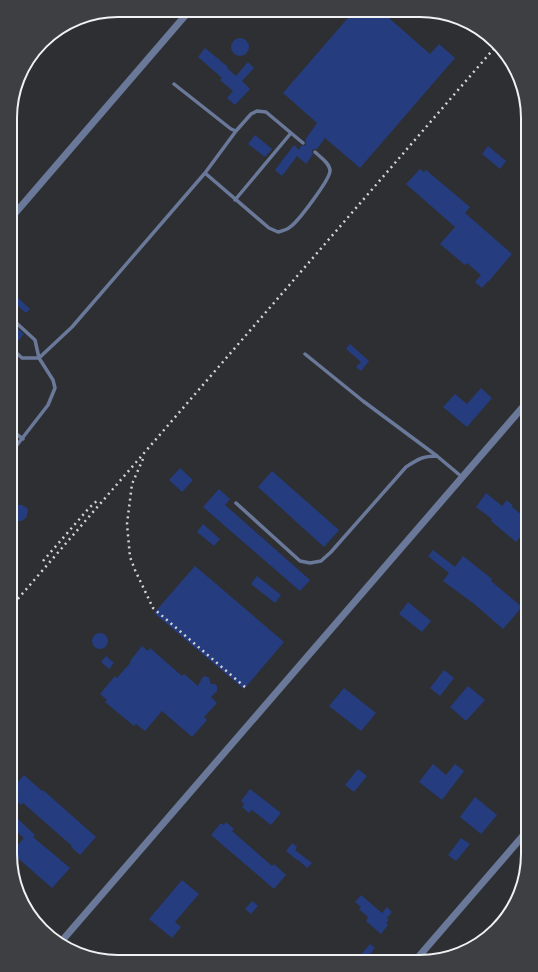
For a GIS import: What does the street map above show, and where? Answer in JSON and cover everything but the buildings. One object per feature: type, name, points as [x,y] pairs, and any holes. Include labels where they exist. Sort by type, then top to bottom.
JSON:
[{"type":"street","points":[[17,211],[184,17]]},
{"type":"street","points":[[64,939],[521,409]]},
{"type":"street","points":[[420,955],[521,838]]},
{"type":"lane","points":[[174,84],[236,131]]},
{"type":"lane","points":[[17,353],[22,358],[39,358],[72,327],[205,173],[236,131],[251,114],[257,111],[266,112],[303,143]]},
{"type":"lane","points":[[235,200],[291,133]]},
{"type":"lane","points":[[205,173],[268,228],[278,232],[289,228],[302,214],[327,180],[330,172],[329,165],[315,152]]},
{"type":"lane","points":[[17,324],[35,340],[39,358],[53,380],[55,388],[48,405],[17,445]]},
{"type":"lane","points":[[305,354],[437,456],[462,478]]},
{"type":"lane","points":[[17,434],[23,438]]},
{"type":"lane","points":[[236,503],[300,561],[310,563],[321,561],[331,552],[406,467],[427,456],[437,456]]},
{"type":"railway","points":[[17,600],[494,49]]},
{"type":"railway","points":[[143,459],[132,484],[127,524],[130,557],[135,570],[153,608],[245,687]]},
{"type":"railway","points":[[43,561],[89,508],[99,499]]}]
